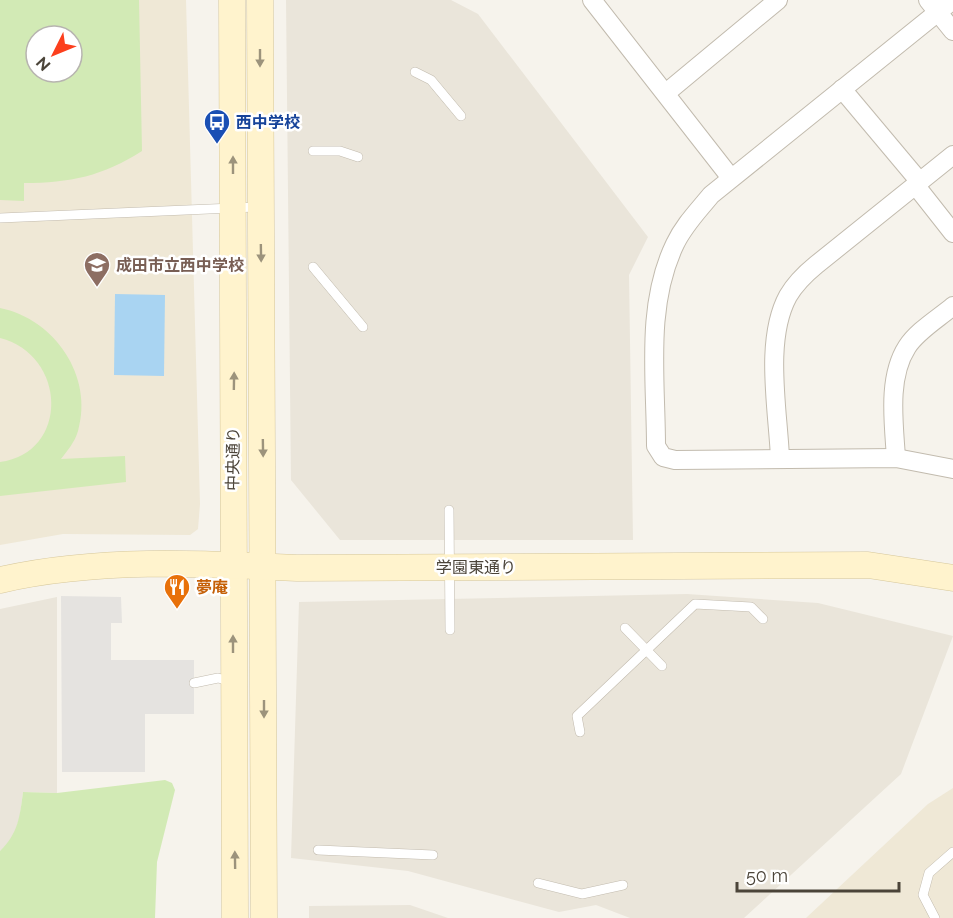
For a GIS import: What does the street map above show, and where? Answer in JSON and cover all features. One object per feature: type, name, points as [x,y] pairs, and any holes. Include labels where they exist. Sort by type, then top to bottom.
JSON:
[{"type":"street","name":"中央通り","points":[[232,0],[232,210],[235,248],[233,682],[235,918]]},
{"type":"street","name":"中央通り","points":[[260,0],[264,918]]},
{"type":"street","points":[[592,0],[731,178]]},
{"type":"street","points":[[953,0],[933,6],[842,90],[731,178],[688,222],[676,244],[661,285],[656,308],[656,446],[663,457],[675,460],[896,458],[953,469]]},
{"type":"street","points":[[666,93],[768,3]]},
{"type":"street","points":[[933,6],[953,32]]},
{"type":"street","points":[[842,90],[918,184],[953,233]]},
{"type":"street","points":[[780,458],[775,353],[778,326],[788,297],[800,279],[816,265],[953,154]]},
{"type":"street","points":[[896,458],[893,404],[901,360],[907,346],[953,306]]},
{"type":"street","name":"学園東通り","points":[[0,580],[71,569],[202,564],[451,567],[868,565],[953,578]]},
{"type":"lane","points":[[415,72],[430,80],[461,116]]},
{"type":"lane","points":[[314,151],[340,151],[358,157]]},
{"type":"lane","points":[[0,218],[232,210],[261,206]]},
{"type":"lane","points":[[313,267],[363,327]]},
{"type":"lane","points":[[449,510],[450,630]]},
{"type":"lane","points":[[580,732],[578,716],[646,648],[695,604],[751,607],[763,620]]},
{"type":"lane","points":[[625,628],[662,666]]},
{"type":"lane","points":[[194,683],[218,678],[233,682]]},
{"type":"lane","points":[[318,850],[433,855]]},
{"type":"lane","points":[[935,918],[923,895],[928,873],[953,852]]},
{"type":"lane","points":[[538,883],[582,894],[622,885]]},
{"type":"shaded area","name":"成田市立西中学校","points":[[0,0],[186,0],[200,504],[198,529],[190,535],[63,534],[0,545]]},
{"type":"shaded area","points":[[286,0],[451,0],[478,14],[648,237],[629,275],[633,540],[340,540],[291,480]]},
{"type":"shaded area","points":[[687,594],[818,603],[953,636],[901,774],[744,918],[630,918],[596,905],[559,912],[408,871],[291,858],[299,602]]},
{"type":"shaded area","points":[[61,596],[121,597],[122,623],[111,623],[111,660],[194,660],[194,714],[145,714],[145,772],[62,772]]},
{"type":"shaded area","points":[[57,597],[57,793],[23,792],[20,816],[13,839],[0,851],[0,609]]},
{"type":"shaded area","points":[[953,788],[953,918],[806,918],[928,804]]},
{"type":"shaded area","points":[[410,905],[448,918],[309,918],[309,906]]},
{"type":"green space","points":[[0,0],[139,0],[142,151],[114,167],[86,176],[56,182],[24,183],[24,201],[0,200]]},
{"type":"green space","points":[[0,308],[20,314],[38,324],[66,353],[75,371],[80,391],[81,411],[78,431],[71,446],[61,459],[125,456],[126,482],[0,496],[0,462],[23,455],[39,441],[48,423],[51,403],[48,382],[38,363],[22,348],[0,338]]},
{"type":"green space","points":[[165,780],[172,783],[175,790],[157,862],[155,918],[0,918],[0,851],[14,831],[23,792],[57,793]]},
{"type":"water","points":[[115,294],[165,295],[164,376],[114,375]]},
{"type":"place","name":"西中学校","points":[[217,145]]},
{"type":"place","name":"成田市立西中学校","points":[[97,288]]},
{"type":"place","name":"夢庵","points":[[177,610]]}]
